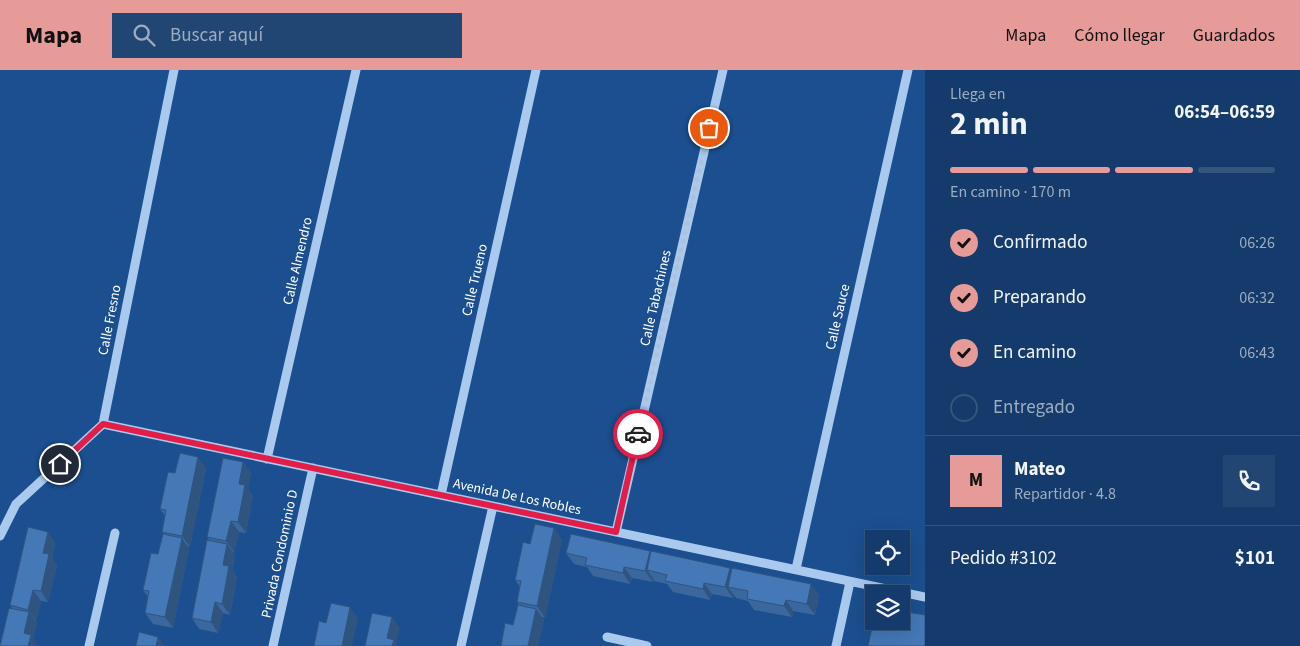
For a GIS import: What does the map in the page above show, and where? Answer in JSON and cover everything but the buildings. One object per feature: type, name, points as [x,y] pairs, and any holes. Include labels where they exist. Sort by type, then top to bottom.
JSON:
[{"type":"street","name":"Calle Fresno","points":[[103,424],[174,70]]},
{"type":"street","name":"Calle Almendro","points":[[267,459],[356,70]]},
{"type":"street","name":"Calle Trueno","points":[[441,495],[536,70]]},
{"type":"street","name":"Calle Tabachines","points":[[616,532],[722,70]]},
{"type":"street","name":"Calle Sauce","points":[[796,569],[908,70]]},
{"type":"street","name":"Avenida De Los Robles","points":[[103,424],[925,597]]},
{"type":"street","points":[[0,536],[16,504],[103,424]]},
{"type":"street","name":"Privada Condominio D","points":[[274,646],[312,468]]},
{"type":"street","points":[[461,646],[493,506]]},
{"type":"street","points":[[90,646],[115,533]]},
{"type":"street","points":[[836,646],[850,582]]},
{"type":"street","points":[[607,637],[647,646]]},
{"type":"way so far","points":[[638,434],[709,128]]},
{"type":"route","points":[[60,464],[103,424],[616,532],[638,434]]}]
